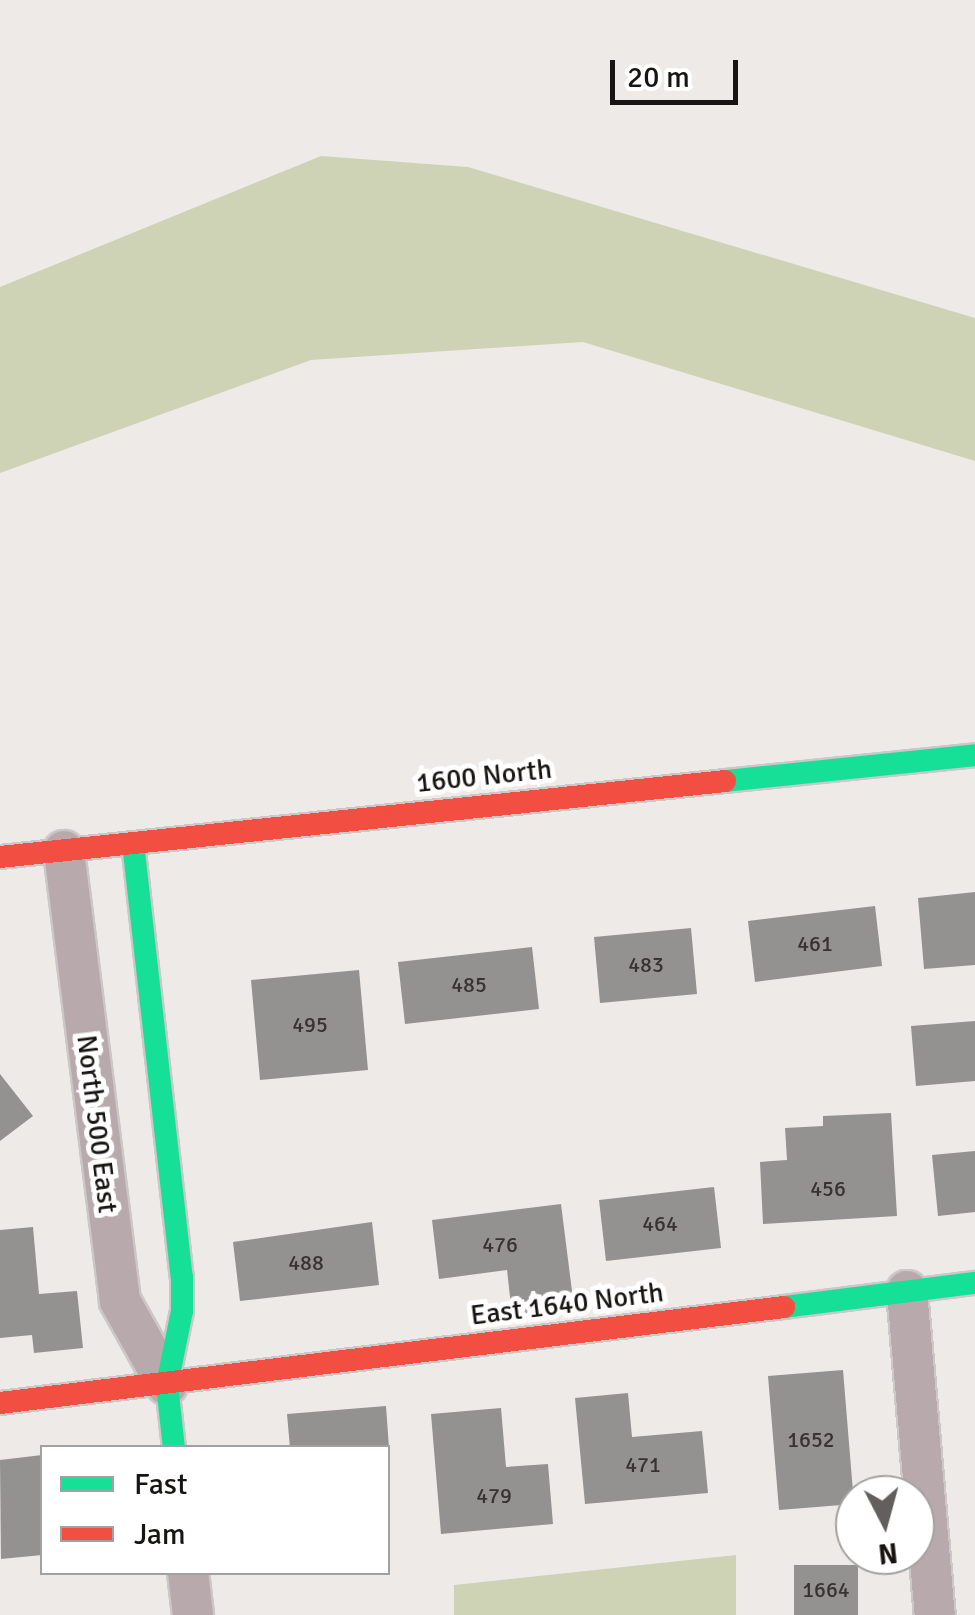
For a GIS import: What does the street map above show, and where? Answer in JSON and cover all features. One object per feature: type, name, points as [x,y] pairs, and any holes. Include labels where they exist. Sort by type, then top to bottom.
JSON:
[{"type":"street","name":"1600 North","points":[[0,857],[975,755]]},
{"type":"street","name":"North 500 East","points":[[133,843],[182,1277],[182,1311],[167,1385],[174,1445]]},
{"type":"street","name":"North 500 East","points":[[64,851],[120,1301],[167,1385]]},
{"type":"street","name":"East 1640 North","points":[[0,1404],[975,1283]]},
{"type":"street","points":[[907,1291],[935,1615]]},
{"type":"street","points":[[188,1575],[193,1615]]},
{"type":"green space","points":[[321,156],[468,167],[975,318],[975,461],[583,342],[311,360],[0,473],[0,287]]},
{"type":"green space","points":[[736,1555],[736,1615],[454,1615],[454,1585]]},
{"type":"building","points":[[975,892],[975,965],[924,969],[918,898]]},
{"type":"building","points":[[875,906],[882,966],[755,982],[748,921]]},
{"type":"building","points":[[691,928],[697,994],[600,1003],[594,937]]},
{"type":"building","points":[[532,947],[539,1009],[405,1024],[398,962]]},
{"type":"building","points":[[359,970],[368,1070],[260,1080],[251,980]]},
{"type":"building","points":[[975,1021],[975,1081],[916,1086],[911,1026]]},
{"type":"building","points":[[0,1074],[33,1116],[0,1141]]},
{"type":"building","points":[[891,1113],[897,1216],[763,1224],[760,1162],[787,1160],[785,1128],[823,1126],[823,1116]]},
{"type":"building","points":[[975,1151],[975,1212],[938,1216],[932,1155]]},
{"type":"building","points":[[714,1187],[721,1248],[606,1261],[599,1200]]},
{"type":"building","points":[[561,1204],[574,1307],[512,1315],[507,1270],[439,1279],[432,1220]]},
{"type":"building","points":[[372,1222],[379,1285],[240,1301],[233,1242]]},
{"type":"building","points":[[33,1227],[39,1294],[77,1291],[83,1348],[34,1353],[32,1335],[0,1338],[0,1230]]},
{"type":"building","points":[[843,1370],[852,1475],[835,1475],[835,1506],[779,1510],[768,1376]]},
{"type":"building","points":[[628,1393],[632,1437],[702,1431],[708,1493],[585,1504],[575,1398]]},
{"type":"building","points":[[386,1406],[389,1445],[290,1445],[287,1414]]},
{"type":"building","points":[[501,1408],[506,1467],[548,1464],[553,1524],[441,1534],[431,1414]]},
{"type":"building","points":[[40,1455],[40,1555],[1,1559],[0,1460]]},
{"type":"building","points":[[794,1565],[835,1565],[835,1575],[858,1575],[858,1615],[794,1615]]},
{"type":"traffic: fast","points":[[725,781],[975,755]]},
{"type":"traffic: fast","points":[[133,843],[182,1277],[182,1311],[167,1385],[174,1445]]},
{"type":"traffic: fast","points":[[784,1307],[975,1283]]},
{"type":"traffic: jam","points":[[0,857],[725,781]]},
{"type":"traffic: jam","points":[[0,1403],[784,1307]]}]
